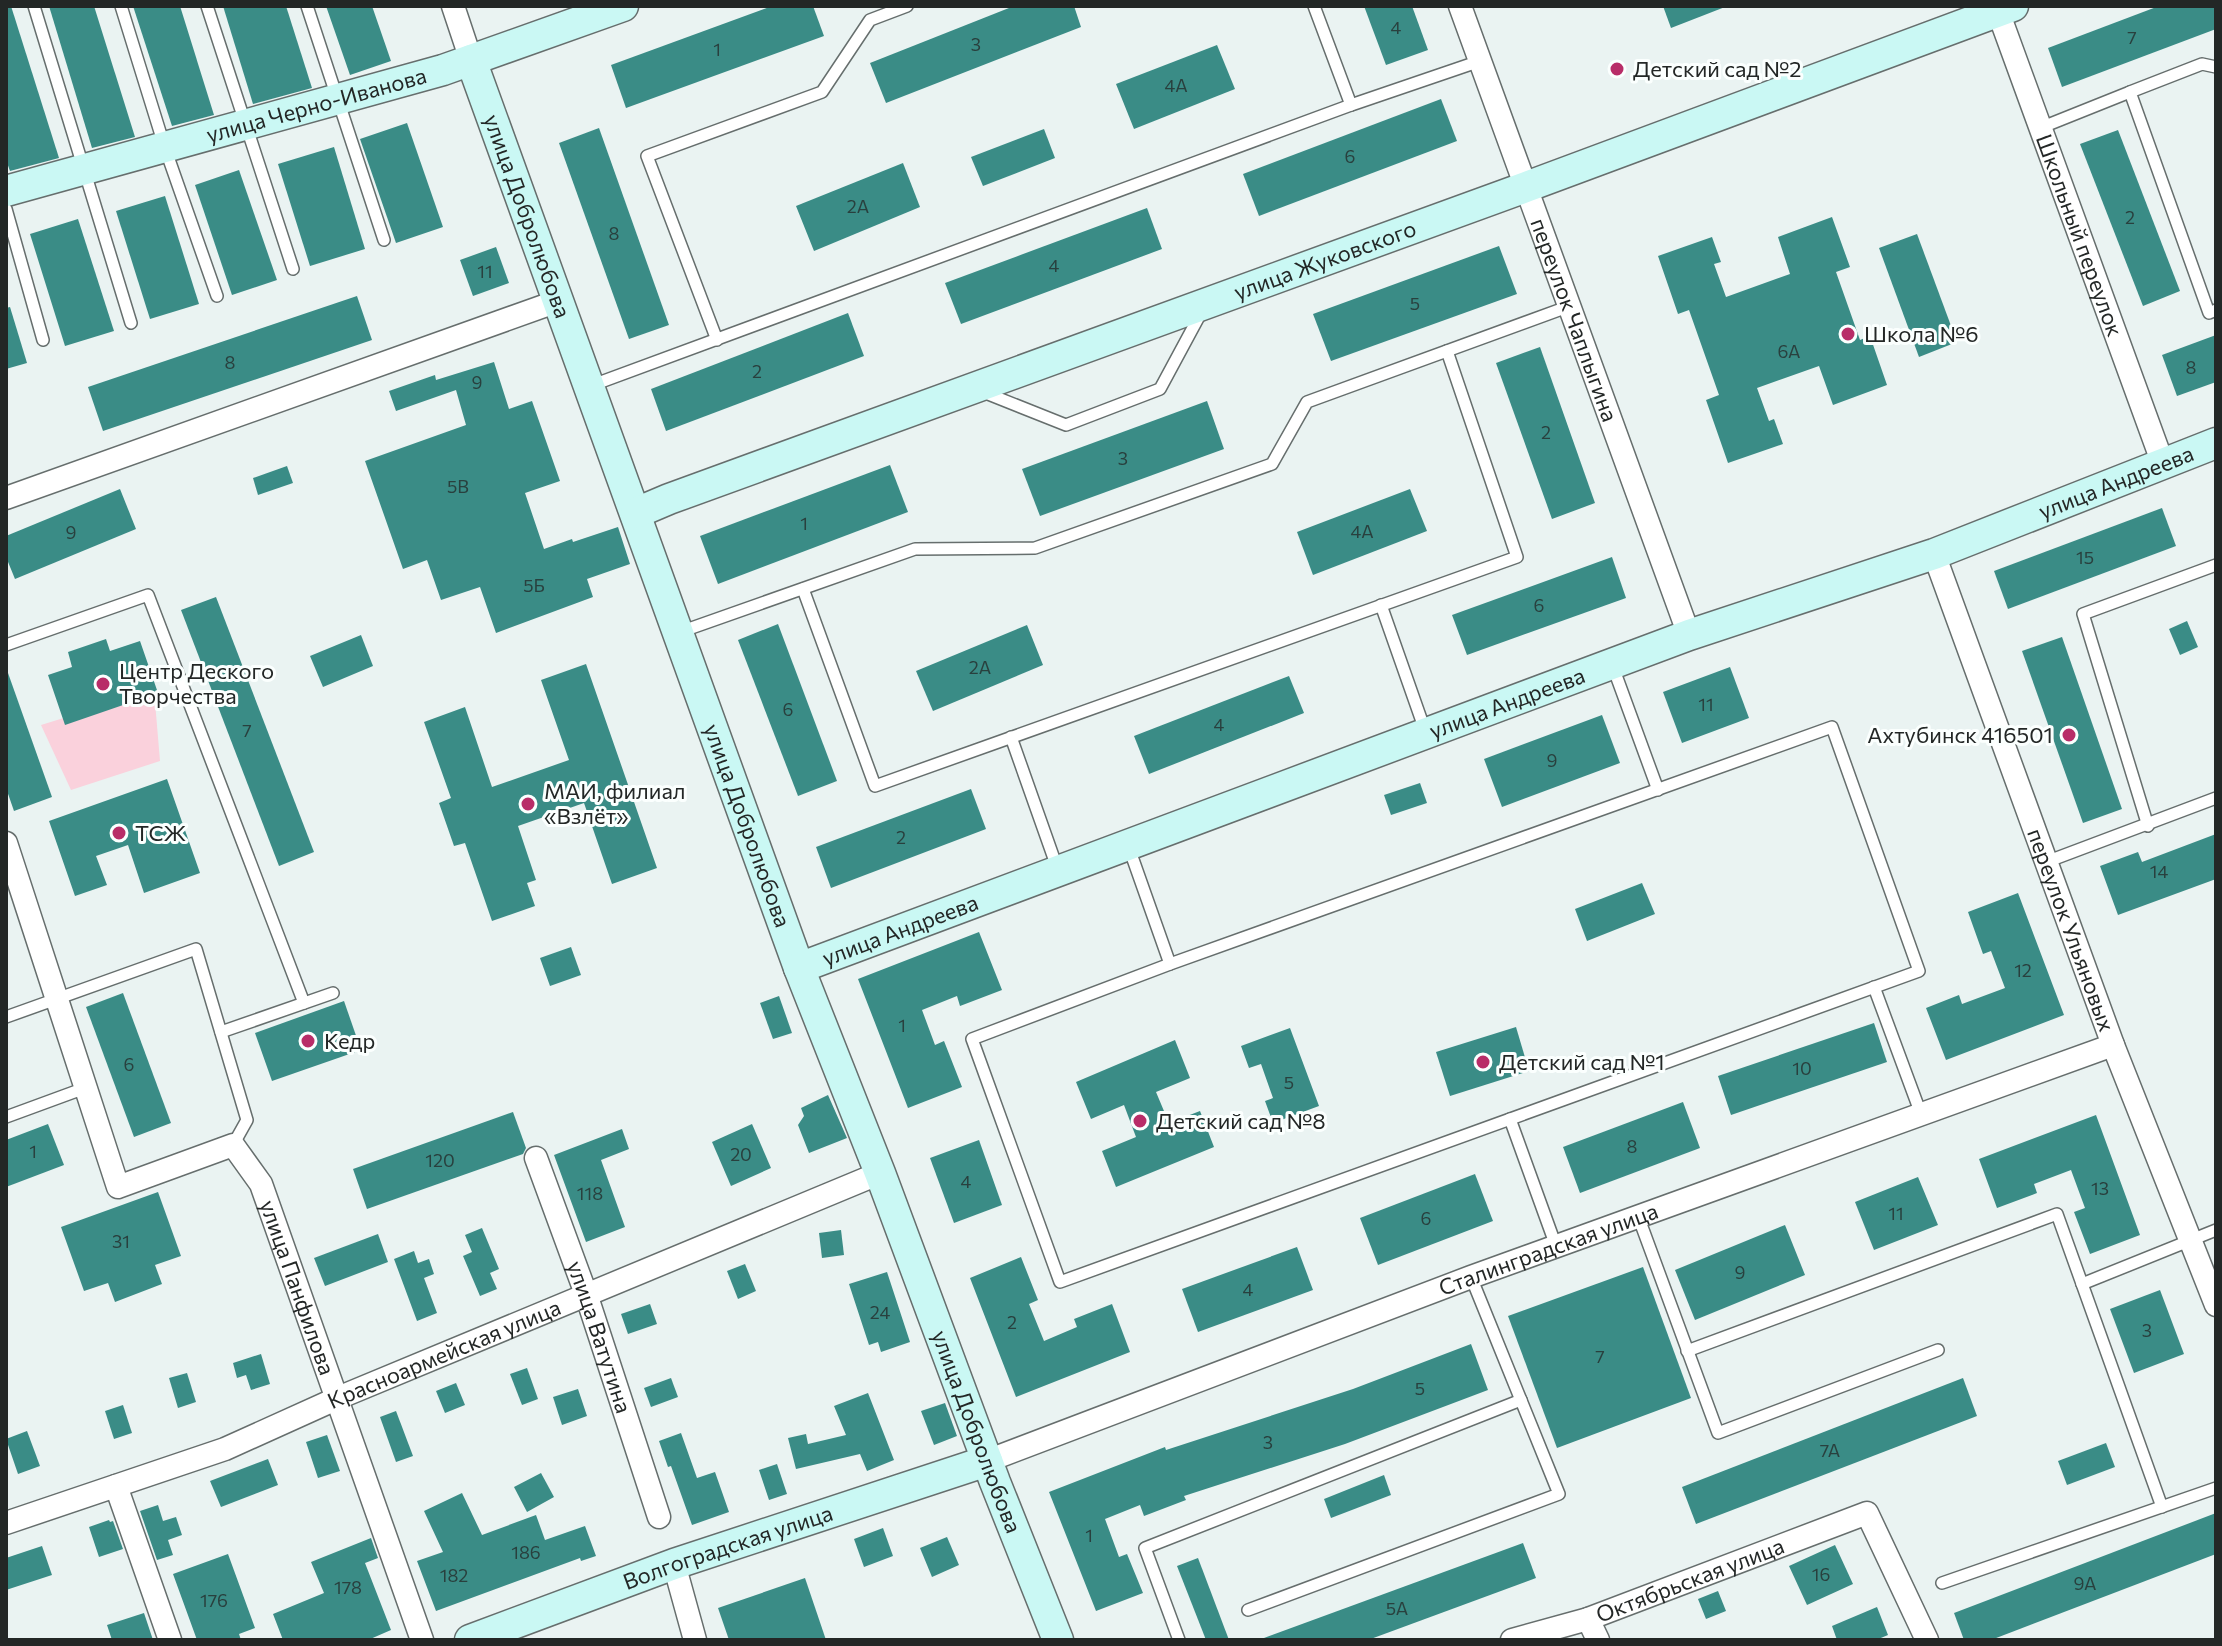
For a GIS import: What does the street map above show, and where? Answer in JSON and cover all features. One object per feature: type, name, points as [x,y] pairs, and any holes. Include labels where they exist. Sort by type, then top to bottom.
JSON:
[{"type":"street","name":"улица Добролюбова","points":[[453,6],[799,968],[1058,1640]]},
{"type":"street","name":"улица Черно-Иванова","points":[[6,191],[443,70],[623,6]]},
{"type":"street","name":"переулок Чаплыгина","points":[[1460,6],[1689,635]]},
{"type":"street","name":"Школьный переулок","points":[[2002,8],[2040,128],[2163,464]]},
{"type":"street","name":"улица Жуковского","points":[[636,513],[1526,187],[2002,8]]},
{"type":"street","points":[[6,498],[558,301]]},
{"type":"street","name":"улица Андреева","points":[[799,968],[1689,635],[1934,554],[2216,443]]},
{"type":"street","name":"переулок Ульяновых","points":[[1934,554],[2113,1045],[2216,1305]]},
{"type":"street","points":[[6,843],[118,1187],[233,1145]]},
{"type":"street","name":"Сталинградская улица","points":[[987,1461],[1471,1277],[2113,1045]]},
{"type":"street","name":"улица Панфилова","points":[[233,1145],[261,1184],[422,1640]]},
{"type":"street","name":"улица Ватутина","points":[[536,1158],[586,1294],[659,1517]]},
{"type":"street","name":"Красноармейская улица","points":[[6,1523],[225,1449],[338,1398],[880,1173]]},
{"type":"street","name":"Волгоградская улица","points":[[470,1640],[674,1564],[987,1461]]},
{"type":"street","points":[[116,1486],[170,1640]]},
{"type":"street","name":"Октябрьская улица","points":[[1512,1640],[1588,1619],[1867,1513],[1927,1640]]},
{"type":"street","points":[[674,1564],[695,1640]]},
{"type":"street","points":[[1588,1619],[1598,1640]]},
{"type":"lane","points":[[34,6],[131,323]]},
{"type":"lane","points":[[121,6],[165,148],[217,296]]},
{"type":"lane","points":[[207,6],[293,269]]},
{"type":"lane","points":[[307,6],[384,240]]},
{"type":"lane","points":[[717,340],[647,156],[822,92],[870,20],[907,6]]},
{"type":"lane","points":[[1314,6],[1351,105]]},
{"type":"lane","points":[[589,387],[1351,105],[1480,61]]},
{"type":"lane","points":[[2040,128],[2202,64],[2216,67]]},
{"type":"lane","points":[[2130,92],[2209,313],[2216,310]]},
{"type":"lane","points":[[6,209],[43,340]]},
{"type":"lane","points":[[975,389],[1066,425],[1160,389],[1206,304]]},
{"type":"lane","points":[[679,632],[915,549],[1035,548],[1272,464],[1307,402],[1570,306]]},
{"type":"lane","points":[[803,589],[875,786],[1517,557],[1447,351]]},
{"type":"lane","points":[[2148,826],[2083,614],[2216,565]]},
{"type":"lane","points":[[6,645],[148,595],[304,1003]]},
{"type":"lane","points":[[1381,605],[1426,733]]},
{"type":"lane","points":[[1612,664],[1658,790]]},
{"type":"lane","points":[[1832,727],[1919,971],[1060,1282],[972,1039],[1170,964],[1658,790],[1832,727]]},
{"type":"lane","points":[[1011,737],[1058,871]]},
{"type":"lane","points":[[2046,862],[2216,798]]},
{"type":"lane","points":[[1128,845],[1170,964]]},
{"type":"lane","points":[[6,1017],[196,949],[247,1120],[233,1145]]},
{"type":"lane","points":[[1874,987],[1921,1114]]},
{"type":"lane","points":[[221,1032],[333,993]]},
{"type":"lane","points":[[6,1117],[85,1088]]},
{"type":"lane","points":[[1510,1119],[1556,1246]]},
{"type":"lane","points":[[1687,1351],[2057,1214],[2162,1507]]},
{"type":"lane","points":[[1638,1216],[1718,1433],[1938,1350]]},
{"type":"lane","points":[[2082,1284],[2216,1230]]},
{"type":"lane","points":[[1248,1610],[1559,1494],[1471,1277]]},
{"type":"lane","points":[[1179,1640],[1145,1548],[1521,1400]]},
{"type":"lane","points":[[1942,1583],[2216,1488]]},
{"type":"shaded area","points":[[154,690],[160,761],[71,790],[41,725]]},
{"type":"building","points":[[6,6],[11,6],[59,158],[10,171],[6,160]]},
{"type":"building","points":[[49,6],[94,6],[135,137],[92,148]]},
{"type":"building","points":[[133,6],[180,6],[214,115],[172,126]]},
{"type":"building","points":[[223,6],[286,6],[312,88],[253,104]]},
{"type":"building","points":[[326,6],[372,6],[391,61],[350,75]]},
{"type":"building","points":[[772,6],[813,6],[824,36],[626,108],[611,65]]},
{"type":"building","points":[[1014,6],[1074,6],[1081,27],[886,103],[870,63]]},
{"type":"building","points":[[1364,6],[1412,6],[1428,50],[1386,65]]},
{"type":"building","points":[[1663,6],[1724,6],[1725,7],[1671,28]]},
{"type":"building","points":[[2159,6],[2216,6],[2216,29],[2062,87],[2048,48]]},
{"type":"building","points":[[1217,45],[1235,89],[1134,129],[1116,84]]},
{"type":"building","points":[[1441,99],[1457,141],[1259,216],[1243,174]]},
{"type":"building","points":[[407,123],[443,227],[396,243],[360,139]]},
{"type":"building","points":[[599,128],[669,325],[629,339],[559,143]]},
{"type":"building","points":[[1044,129],[1055,158],[983,186],[971,157]]},
{"type":"building","points":[[2118,130],[2180,291],[2143,306],[2080,144]]},
{"type":"building","points":[[334,147],[365,249],[310,266],[278,164]]},
{"type":"building","points":[[903,163],[920,207],[814,251],[796,206]]},
{"type":"building","points":[[239,170],[277,280],[232,295],[195,185]]},
{"type":"building","points":[[165,196],[199,304],[150,319],[116,211]]},
{"type":"building","points":[[1147,208],[1162,249],[961,324],[945,283]]},
{"type":"building","points":[[1832,217],[1850,267],[1836,272],[1860,340],[1870,336],[1887,385],[1833,405],[1819,366],[1757,388],[1769,421],[1774,419],[1783,444],[1728,463],[1706,400],[1719,395],[1689,310],[1678,314],[1658,256],[1712,237],[1721,262],[1714,264],[1726,297],[1790,274],[1778,237]]},
{"type":"building","points":[[78,219],[114,331],[65,346],[30,234]]},
{"type":"building","points":[[1917,234],[1957,342],[1919,357],[1879,248]]},
{"type":"building","points":[[1499,246],[1517,294],[1331,361],[1313,314]]},
{"type":"building","points":[[496,247],[509,283],[473,296],[460,260]]},
{"type":"building","points":[[357,296],[372,340],[103,431],[88,387]]},
{"type":"building","points":[[10,307],[27,363],[6,369],[6,308]]},
{"type":"building","points":[[848,313],[864,356],[666,431],[651,389]]},
{"type":"building","points":[[2216,335],[2216,382],[2177,396],[2162,355]]},
{"type":"building","points":[[1540,347],[1595,503],[1552,519],[1496,363]]},
{"type":"building","points":[[494,362],[509,409],[532,401],[560,481],[525,493],[544,549],[618,527],[630,564],[587,579],[593,597],[496,633],[480,587],[441,600],[427,560],[403,569],[365,461],[466,425],[456,390],[396,411],[389,391],[435,375],[436,380]]},
{"type":"building","points":[[1207,401],[1224,449],[1040,516],[1022,469]]},
{"type":"building","points":[[890,465],[908,512],[718,584],[700,536]]},
{"type":"building","points":[[287,466],[293,483],[258,495],[253,478]]},
{"type":"building","points":[[120,489],[136,529],[15,579],[6,557],[6,536]]},
{"type":"building","points":[[1410,489],[1427,531],[1313,575],[1297,532]]},
{"type":"building","points":[[2162,508],[2176,546],[2008,609],[1994,571]]},
{"type":"building","points":[[1612,557],[1626,598],[1467,655],[1452,615]]},
{"type":"building","points":[[216,597],[314,852],[279,866],[181,610]]},
{"type":"building","points":[[2187,621],[2198,647],[2180,655],[2169,629]]},
{"type":"building","points":[[778,624],[837,781],[798,796],[738,640]]},
{"type":"building","points":[[1027,625],[1043,665],[933,711],[916,671]]},
{"type":"building","points":[[361,635],[373,666],[323,687],[310,656]]},
{"type":"building","points":[[2062,637],[2122,809],[2083,823],[2022,651]]},
{"type":"building","name":"Центр Деского Творчества","points":[[106,639],[110,651],[140,641],[158,693],[65,725],[48,675],[72,667],[68,652]]},
{"type":"building","points":[[586,664],[657,868],[612,884],[584,803],[518,826],[536,880],[527,883],[535,906],[492,921],[465,843],[454,846],[439,803],[451,798],[424,722],[465,707],[492,787],[569,760],[541,680]]},
{"type":"building","points":[[1730,667],[1749,718],[1682,743],[1663,692]]},
{"type":"building","points":[[6,673],[52,797],[14,811],[6,788]]},
{"type":"building","points":[[1289,676],[1304,713],[1149,774],[1134,736]]},
{"type":"building","points":[[1602,715],[1620,763],[1502,807],[1484,759]]},
{"type":"building","name":"ТСЖ","points":[[167,779],[200,873],[144,893],[128,845],[96,856],[107,885],[75,896],[49,821]]},
{"type":"building","points":[[1420,783],[1427,803],[1391,815],[1384,795]]},
{"type":"building","points":[[971,789],[986,829],[831,888],[816,847]]},
{"type":"building","points":[[2216,834],[2216,879],[2118,915],[2100,866],[2138,852],[2142,862]]},
{"type":"building","points":[[1642,883],[1655,914],[1587,941],[1575,909]]},
{"type":"building","points":[[2018,893],[2064,1015],[1946,1060],[1926,1008],[1959,995],[1962,1004],[2005,988],[1991,951],[1983,954],[1968,912]]},
{"type":"building","points":[[979,932],[1002,990],[960,1006],[957,996],[922,1010],[935,1045],[944,1041],[962,1087],[908,1108],[858,979]]},
{"type":"building","points":[[571,947],[581,975],[550,986],[540,958]]},
{"type":"building","points":[[123,993],[171,1123],[134,1137],[86,1007]]},
{"type":"building","points":[[779,996],[792,1033],[773,1039],[760,1003]]},
{"type":"building","name":"Кедр","points":[[344,1001],[361,1050],[272,1081],[255,1033]]},
{"type":"building","points":[[1874,1023],[1887,1062],[1731,1115],[1718,1076]]},
{"type":"building","name":"Детский сад №1","points":[[1516,1027],[1529,1071],[1450,1096],[1436,1052]]},
{"type":"building","points":[[1290,1028],[1319,1106],[1273,1123],[1265,1101],[1273,1098],[1261,1064],[1249,1068],[1241,1046]]},
{"type":"building","points":[[1175,1040],[1190,1078],[1156,1092],[1169,1123],[1200,1111],[1214,1147],[1116,1187],[1102,1151],[1136,1137],[1124,1105],[1091,1119],[1076,1082]]},
{"type":"building","points":[[828,1095],[847,1138],[809,1153],[798,1125],[804,1116],[801,1108]]},
{"type":"building","points":[[1683,1102],[1700,1148],[1580,1193],[1563,1147]]},
{"type":"building","points":[[513,1112],[526,1148],[523,1154],[367,1209],[353,1169]]},
{"type":"building","points":[[2096,1115],[2140,1235],[2090,1254],[2074,1212],[2085,1208],[2071,1170],[2034,1184],[2037,1193],[1997,1208],[1979,1159]]},
{"type":"building","points":[[48,1124],[64,1165],[6,1187],[6,1140]]},
{"type":"building","points":[[752,1124],[771,1168],[731,1186],[712,1142]]},
{"type":"building","points":[[622,1129],[629,1149],[601,1160],[625,1227],[586,1242],[554,1155]]},
{"type":"building","points":[[979,1140],[1002,1205],[954,1223],[930,1158]]},
{"type":"building","points":[[1475,1174],[1493,1221],[1378,1265],[1360,1218]]},
{"type":"building","points":[[1918,1177],[1938,1225],[1874,1250],[1855,1202]]},
{"type":"building","points":[[158,1192],[181,1256],[155,1265],[162,1284],[115,1302],[108,1283],[84,1291],[61,1227]]},
{"type":"building","points":[[1785,1225],[1805,1275],[1695,1320],[1675,1270]]},
{"type":"building","points":[[482,1228],[499,1269],[490,1273],[497,1289],[480,1296],[463,1256],[472,1252],[465,1235]]},
{"type":"building","points":[[841,1230],[844,1255],[822,1258],[819,1233]]},
{"type":"building","points":[[378,1234],[388,1262],[325,1286],[314,1258]]},
{"type":"building","points":[[1297,1247],[1313,1290],[1198,1332],[1182,1289]]},
{"type":"building","points":[[414,1251],[418,1263],[429,1259],[434,1274],[424,1278],[437,1313],[417,1321],[394,1259]]},
{"type":"building","points":[[1021,1257],[1038,1300],[1029,1304],[1044,1341],[1077,1327],[1074,1319],[1112,1304],[1130,1352],[1016,1397],[970,1278]]},
{"type":"building","points":[[745,1264],[756,1291],[738,1299],[727,1271]]},
{"type":"building","points":[[1643,1267],[1691,1398],[1557,1448],[1508,1316]]},
{"type":"building","points":[[887,1272],[910,1342],[881,1352],[878,1342],[869,1345],[849,1284]]},
{"type":"building","points":[[2160,1290],[2184,1354],[2134,1373],[2110,1309]]},
{"type":"building","points":[[650,1304],[657,1324],[628,1334],[621,1314]]},
{"type":"building","points":[[1471,1344],[1488,1390],[1345,1444],[1184,1496],[1186,1500],[1144,1516],[1140,1505],[1105,1519],[1119,1557],[1127,1554],[1143,1593],[1096,1611],[1049,1492],[1165,1447],[1166,1450],[1353,1389]]},
{"type":"building","points":[[261,1354],[270,1384],[251,1390],[246,1375],[237,1378],[233,1363]]},
{"type":"building","points":[[527,1368],[538,1399],[522,1405],[510,1374]]},
{"type":"building","points":[[187,1373],[196,1402],[178,1408],[169,1378]]},
{"type":"building","points":[[671,1378],[678,1397],[651,1407],[644,1388]]},
{"type":"building","points":[[1963,1378],[1977,1416],[1696,1524],[1682,1487]]},
{"type":"building","points":[[456,1383],[465,1405],[445,1413],[436,1391]]},
{"type":"building","points":[[578,1389],[587,1416],[562,1425],[553,1397]]},
{"type":"building","points":[[868,1393],[894,1460],[867,1471],[860,1454],[796,1469],[788,1438],[806,1434],[808,1444],[846,1435],[834,1406]]},
{"type":"building","points":[[945,1403],[957,1436],[934,1445],[921,1411]]},
{"type":"building","points":[[123,1405],[132,1433],[114,1439],[105,1411]]},
{"type":"building","points":[[396,1411],[413,1456],[396,1462],[380,1417]]},
{"type":"building","points":[[27,1431],[40,1466],[18,1474],[6,1439]]},
{"type":"building","points":[[681,1433],[697,1478],[715,1472],[729,1512],[692,1525],[659,1441]]},
{"type":"building","points":[[327,1435],[340,1471],[318,1478],[306,1442]]},
{"type":"building","points":[[2106,1443],[2115,1467],[2067,1485],[2058,1461]]},
{"type":"building","points":[[268,1459],[278,1485],[221,1507],[210,1481]]},
{"type":"building","points":[[777,1464],[787,1494],[769,1500],[759,1470]]},
{"type":"building","points":[[541,1473],[554,1497],[527,1512],[514,1487]]},
{"type":"building","points":[[1384,1475],[1391,1495],[1331,1518],[1324,1499]]},
{"type":"building","points":[[462,1493],[482,1535],[536,1515],[545,1540],[585,1526],[596,1556],[581,1561],[580,1558],[436,1611],[417,1561],[443,1552],[424,1511]]},
{"type":"building","points":[[158,1505],[163,1521],[176,1517],[182,1535],[168,1540],[173,1555],[157,1560],[140,1511]]},
{"type":"building","points":[[2216,1513],[2216,1554],[1991,1640],[1964,1640],[1954,1613]]},
{"type":"building","points":[[113,1521],[123,1549],[99,1557],[89,1527]]},
{"type":"building","points":[[883,1528],[893,1556],[864,1567],[854,1539]]},
{"type":"building","points":[[947,1537],[959,1565],[932,1577],[920,1548]]},
{"type":"building","points":[[371,1538],[378,1558],[365,1563],[391,1630],[368,1640],[283,1640],[273,1614],[324,1593],[311,1562]]},
{"type":"building","points":[[1523,1543],[1536,1578],[1368,1640],[1264,1640],[1264,1638]]},
{"type":"building","points":[[1835,1545],[1853,1584],[1807,1605],[1789,1566]]},
{"type":"building","points":[[42,1546],[52,1575],[6,1590],[6,1558]]},
{"type":"building","points":[[228,1554],[255,1628],[239,1634],[241,1640],[197,1640],[173,1574]]},
{"type":"building","points":[[1198,1558],[1229,1640],[1206,1640],[1177,1566]]},
{"type":"building","points":[[805,1578],[826,1640],[729,1640],[718,1608]]},
{"type":"building","points":[[1718,1591],[1726,1611],[1706,1619],[1698,1599]]},
{"type":"building","points":[[1877,1607],[1888,1635],[1876,1640],[1837,1640],[1832,1626]]},
{"type":"building","points":[[144,1613],[153,1640],[112,1640],[107,1625]]},
{"type":"place","name":"Детский сад №2","points":[[1617,69]]},
{"type":"place","name":"Школа №6","points":[[1848,334]]},
{"type":"place","name":"Центр Деского Творчества","points":[[103,684]]},
{"type":"place","name":"Ахтубинск 416501","points":[[2069,735]]},
{"type":"place","name":"МАИ, филиал «Взлёт»","points":[[528,804]]},
{"type":"place","name":"ТСЖ","points":[[119,833]]},
{"type":"place","name":"Кедр","points":[[308,1041]]},
{"type":"place","name":"Детский сад №1","points":[[1483,1062]]},
{"type":"place","name":"Детский сад №8","points":[[1140,1121]]}]
